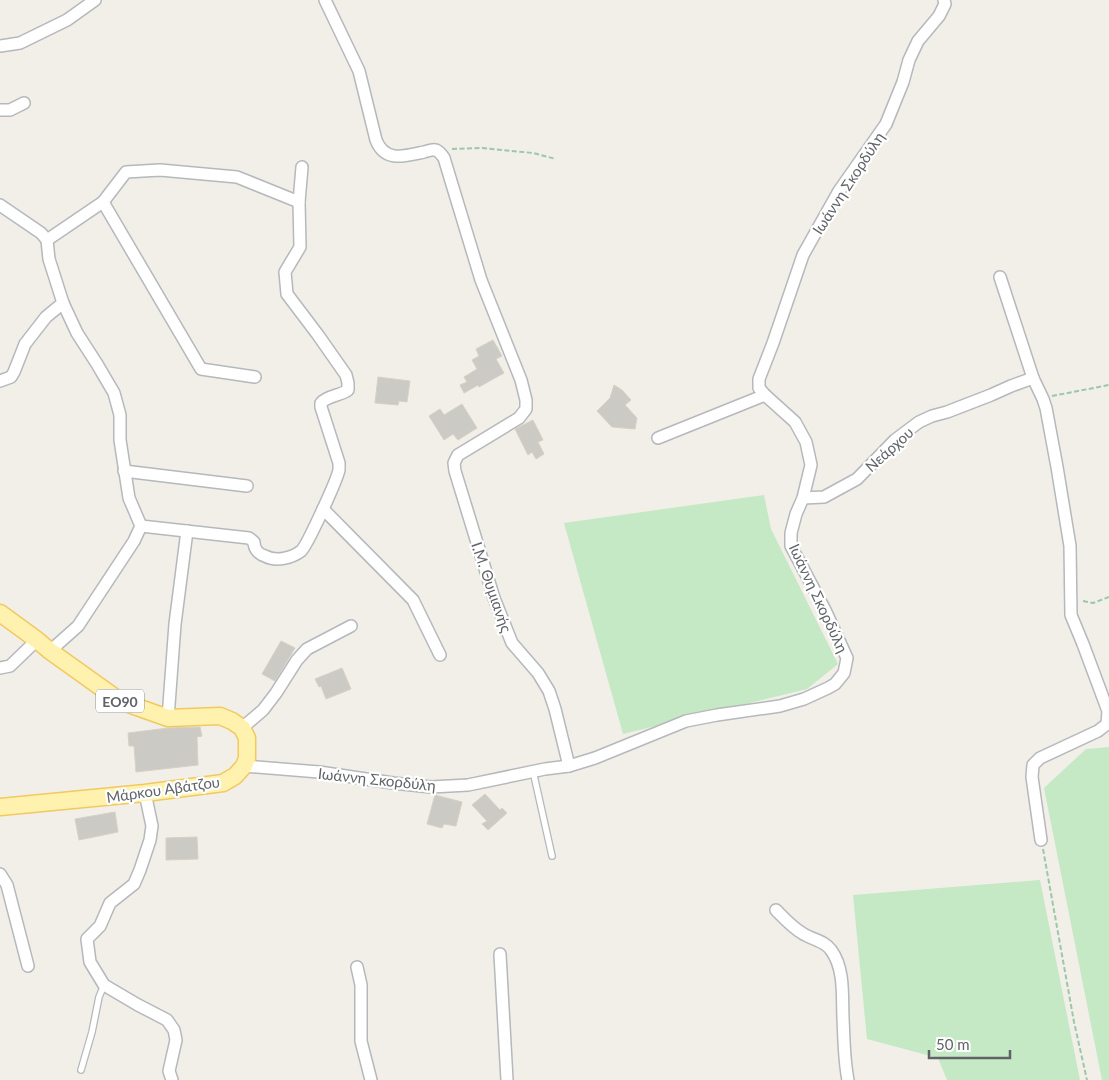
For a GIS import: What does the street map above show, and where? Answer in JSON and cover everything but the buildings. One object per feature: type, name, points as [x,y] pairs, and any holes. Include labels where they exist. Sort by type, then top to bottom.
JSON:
[{"type":"main road","name":"ΕΟ90","points":[[0,613],[120,701],[168,718],[220,716],[242,728]]},
{"type":"main road","points":[[242,728],[247,738],[247,758],[244,766]]},
{"type":"main road","name":"Μάρκου Αβάτζου","points":[[0,807],[145,793],[223,783],[235,776],[244,766]]},
{"type":"street","points":[[0,46],[20,43],[67,20],[96,0]]},
{"type":"street","points":[[325,0],[359,71],[378,147],[383,152],[401,156],[434,150]]},
{"type":"street","name":"Ιωάννη Σκορδύλη","points":[[244,766],[320,772],[431,787],[468,785],[533,771],[568,766],[595,758],[686,722],[717,715],[780,706],[804,699],[835,684],[844,673],[847,658],[792,546],[791,533],[803,498],[811,465],[806,442],[795,422],[759,388],[759,379],[803,255],[839,191],[886,124],[918,42],[939,16],[945,4],[944,0]]},
{"type":"street","points":[[0,110],[10,110],[24,103]]},
{"type":"street","name":"Ι.Μ. Θυμιανής","points":[[434,150],[441,153],[444,158],[481,280],[521,380],[526,400],[526,409],[519,418],[458,455],[454,463],[455,471],[494,598],[512,643],[538,673],[549,690],[568,766]]},
{"type":"street","points":[[141,526],[249,538],[254,542],[256,550],[264,556],[284,558],[303,550],[323,509],[337,476],[340,463],[321,403],[324,400],[344,393],[348,390],[348,383],[346,375],[286,294],[285,272],[300,246],[299,202],[302,167]]},
{"type":"street","points":[[47,240],[103,202],[126,172],[160,170],[237,177],[299,202]]},
{"type":"street","points":[[103,202],[201,369],[255,376]]},
{"type":"street","points":[[0,205],[41,233],[47,240],[49,258],[63,303],[77,333],[114,393],[120,415],[120,440],[124,470],[130,498],[141,526],[134,541],[78,626],[50,651]]},
{"type":"street","points":[[1000,277],[1033,378],[1043,399],[1070,546],[1071,616],[1108,711],[1107,724],[1098,731],[1040,758],[1034,765],[1032,777],[1041,840]]},
{"type":"street","points":[[0,381],[11,377],[25,344],[46,317],[63,303]]},
{"type":"street","name":"Νεάρχου","points":[[803,498],[824,497],[856,479],[895,440],[926,419],[991,396],[1033,378]]},
{"type":"street","points":[[658,438],[765,395]]},
{"type":"street","points":[[124,470],[247,486]]},
{"type":"street","points":[[323,509],[413,600],[440,655]]},
{"type":"street","points":[[168,718],[175,624],[187,531]]},
{"type":"street","points":[[242,728],[263,710],[297,660],[307,649],[351,626]]},
{"type":"street","points":[[0,668],[10,666],[37,640]]},
{"type":"street","points":[[145,793],[152,826],[150,840],[140,870],[134,884],[110,903],[100,926],[87,939],[90,962],[104,985],[167,1020],[174,1030],[176,1040],[169,1071],[172,1080]]},
{"type":"street","points":[[0,874],[7,885],[28,966]]},
{"type":"street","points":[[776,910],[804,935],[824,943],[832,951],[839,966],[842,982],[844,1054],[848,1080]]},
{"type":"street","points":[[500,954],[507,1080]]},
{"type":"street","points":[[357,966],[361,985],[362,1041],[371,1080]]},
{"type":"lane","points":[[533,771],[552,856]]},
{"type":"lane","points":[[81,1070],[92,1032],[99,997],[104,985]]},
{"type":"path","points":[[434,150],[483,148],[533,153],[556,159]]},
{"type":"path","points":[[1043,399],[1109,385]]},
{"type":"path","points":[[1071,590],[1082,600],[1093,603],[1109,598]]},
{"type":"path","points":[[1041,840],[1074,1022],[1087,1080]]},
{"type":"green space","points":[[764,495],[771,529],[838,664],[807,689],[623,734],[564,523]]},
{"type":"green space","points":[[1109,747],[1109,1080],[1102,1080],[1044,788],[1086,749]]},
{"type":"green space","points":[[1040,880],[1080,1080],[947,1080],[938,1058],[867,1039],[853,895]]}]
